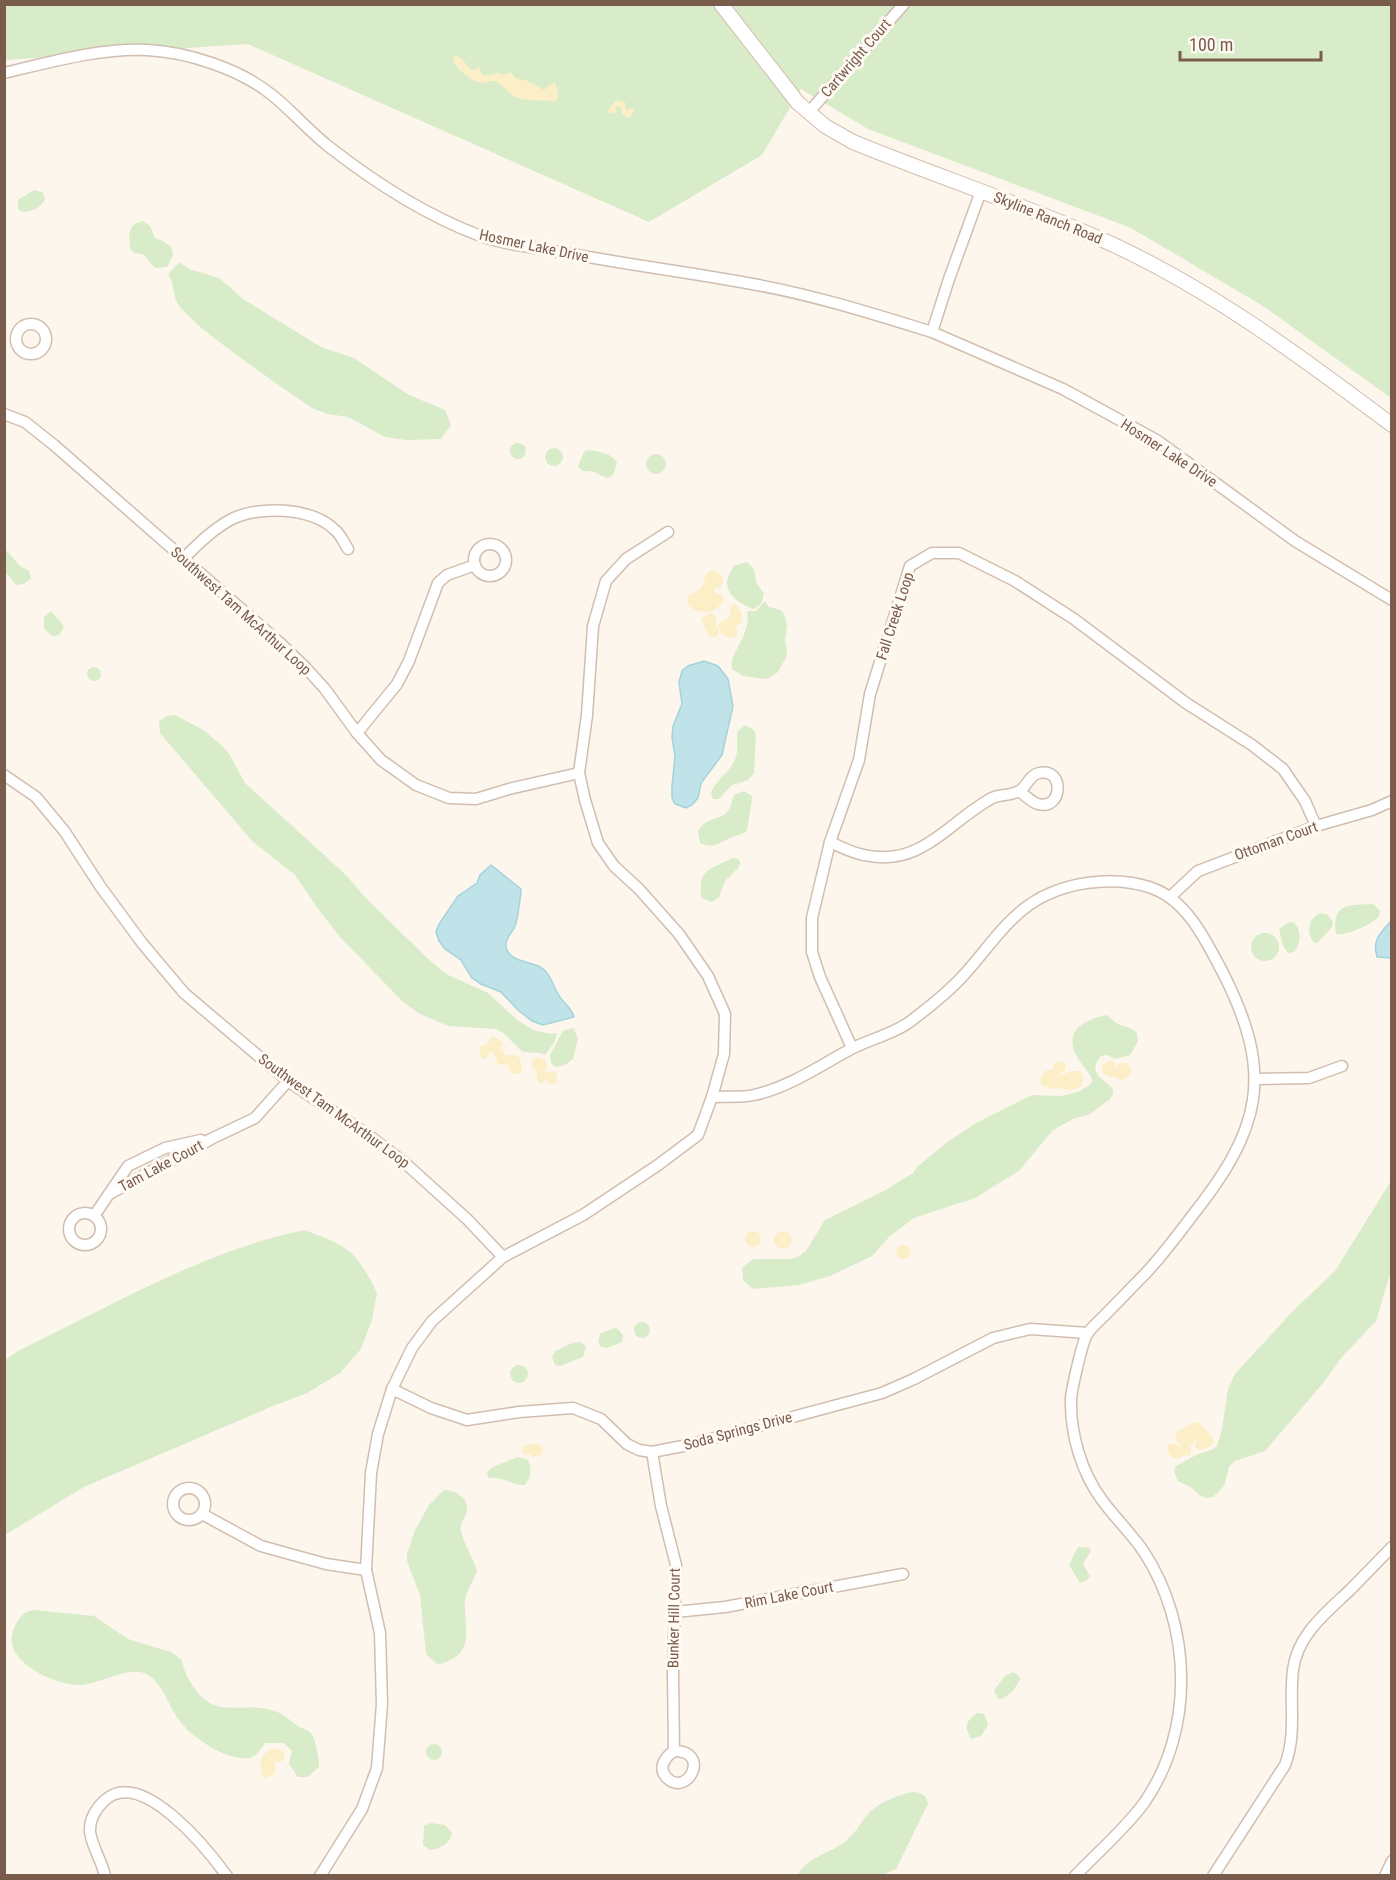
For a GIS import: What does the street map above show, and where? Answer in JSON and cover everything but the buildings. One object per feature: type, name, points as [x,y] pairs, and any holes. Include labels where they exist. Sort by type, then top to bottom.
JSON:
[{"type":"street","name":"Skyline Ranch Road","points":[[721,4],[787,92],[825,126],[853,142],[1117,247],[1196,289],[1300,356],[1392,425]]},
{"type":"street","name":"Cartwright Court","points":[[808,112],[904,4]]},
{"type":"street","name":"Hosmer Lake Drive","points":[[4,73],[78,56],[123,50],[173,53],[214,64],[234,72],[270,93],[326,144],[396,195],[433,215],[480,235],[588,257],[759,285],[838,303],[932,333],[1063,389],[1158,441],[1295,541],[1392,600]]},
{"type":"street","points":[[932,333],[981,191]]},
{"type":"street","name":"Southwest Tam McArthur Loop","points":[[4,414],[25,423],[54,445],[306,668],[325,688],[357,733],[381,760],[416,784],[449,798],[476,799],[509,789],[579,774]]},
{"type":"street","points":[[183,559],[208,535],[231,519],[253,512],[275,510],[293,512],[326,523],[336,531],[348,549]]},
{"type":"street","points":[[320,1875],[362,1809],[377,1768],[382,1704],[380,1633],[366,1570],[370,1473],[378,1434],[392,1389],[412,1348],[432,1321],[503,1257],[583,1215],[698,1135],[712,1097],[723,1054],[724,1014],[708,976],[679,934],[639,889],[614,866],[598,843],[579,774],[587,715],[594,626],[606,581],[626,559],[668,532]]},
{"type":"street","name":"Fall Creek Loop","points":[[852,1048],[812,952],[812,918],[830,842],[859,760],[870,694],[910,566],[933,553],[959,553],[1015,581],[1074,619],[1186,703],[1252,745],[1283,769],[1305,801],[1316,826]]},
{"type":"street","points":[[357,733],[397,684],[409,661],[438,583],[447,575],[475,565]]},
{"type":"street","name":"Southwest Tam McArthur Loop","points":[[4,775],[36,797],[65,832],[100,886],[142,943],[184,993],[288,1081],[405,1163],[468,1220],[503,1257]]},
{"type":"street","points":[[830,842],[864,855],[895,858],[915,852],[994,797],[1019,791]]},
{"type":"street","name":"Ottoman Court","points":[[1170,897],[1198,871],[1316,826],[1372,810],[1392,801]]},
{"type":"street","points":[[712,1097],[752,1096],[805,1076],[852,1048],[908,1024],[961,979],[1006,925],[1031,903],[1063,889],[1093,883],[1124,882],[1152,888],[1170,897],[1191,918],[1228,983],[1247,1029],[1256,1079],[1251,1114],[1239,1150],[1221,1180],[1154,1264],[1088,1333],[1071,1396],[1072,1424],[1080,1458],[1103,1502],[1143,1551],[1156,1573],[1178,1641],[1181,1674],[1181,1706],[1173,1741],[1162,1771],[1146,1800],[1128,1824],[1075,1875]]},
{"type":"street","points":[[1256,1079],[1309,1078],[1342,1066]]},
{"type":"street","name":"Tam Lake Court","points":[[94,1216],[109,1194],[255,1118],[288,1081]]},
{"type":"street","name":"Soda Springs Drive","points":[[652,1452],[688,1445],[882,1393],[993,1338],[1030,1329],[1088,1333]]},
{"type":"street","points":[[392,1389],[431,1408],[467,1420],[519,1412],[573,1408],[602,1419],[627,1444],[639,1450],[652,1452]]},
{"type":"street","name":"Bunker Hill Court","points":[[652,1452],[661,1506],[675,1565],[674,1751]]},
{"type":"street","points":[[202,1514],[261,1546],[326,1564],[366,1570]]},
{"type":"street","points":[[1213,1875],[1285,1765],[1291,1750],[1293,1667],[1302,1644],[1316,1623],[1392,1547]]},
{"type":"street","name":"Rim Lake Court","points":[[675,1612],[725,1607],[903,1574]]},
{"type":"street","points":[[105,1875],[91,1840],[91,1821],[99,1806],[107,1798],[118,1794],[139,1795],[180,1820],[227,1875]]},
{"type":"street","points":[[1385,1875],[1392,1861]]},
{"type":"green space","points":[[5,4],[1391,5],[1391,398],[1263,306],[1131,228],[868,129],[801,89],[762,155],[649,222],[248,44],[5,60]]},
{"type":"green space","points":[[34,190],[42,192],[44,201],[31,211],[20,211],[18,200]]},
{"type":"green space","points":[[143,221],[150,226],[155,238],[170,246],[173,255],[167,267],[155,268],[143,254],[135,253],[130,248],[129,235],[132,227]]},
{"type":"green space","points":[[180,262],[189,269],[219,278],[243,299],[321,347],[354,358],[409,395],[445,410],[451,425],[441,439],[406,440],[385,437],[348,417],[327,414],[312,408],[217,340],[180,307],[168,274]]},
{"type":"green space","points":[[518,443],[524,445],[526,451],[524,457],[518,459],[512,457],[510,451],[512,445]]},
{"type":"green space","points":[[550,448],[558,448],[563,453],[561,464],[550,466],[545,461],[545,453]]},
{"type":"green space","points":[[587,450],[612,457],[617,463],[613,475],[608,478],[580,468],[578,466]]},
{"type":"green space","points":[[652,454],[660,454],[666,460],[666,468],[660,474],[652,474],[646,468],[646,460]]},
{"type":"green space","points":[[5,549],[20,566],[29,571],[31,578],[24,584],[16,585],[5,572]]},
{"type":"green space","points":[[747,562],[754,569],[756,582],[764,594],[761,604],[754,609],[736,599],[727,586],[728,577],[734,566]]},
{"type":"green space","points":[[765,601],[769,607],[781,610],[784,614],[787,624],[786,658],[778,672],[767,679],[743,676],[732,669],[733,657],[746,628],[747,611],[756,611]]},
{"type":"green space","points":[[51,611],[64,626],[59,635],[52,636],[44,628],[44,617]]},
{"type":"green space","points":[[91,667],[97,667],[101,674],[97,681],[91,681],[87,677],[87,671]]},
{"type":"green space","points":[[175,715],[205,731],[224,748],[245,783],[346,875],[365,897],[446,974],[488,993],[517,1020],[533,1030],[550,1034],[557,1033],[554,1043],[545,1055],[523,1052],[496,1029],[448,1026],[420,1014],[403,1002],[340,937],[295,875],[252,841],[160,733],[159,721],[167,716]]},
{"type":"green space","points":[[745,725],[754,730],[756,735],[754,773],[748,780],[732,785],[719,799],[713,799],[711,793],[713,788],[731,767],[736,757],[737,732]]},
{"type":"green space","points":[[744,791],[752,796],[746,832],[714,845],[708,846],[700,843],[698,831],[701,826],[726,813],[734,795]]},
{"type":"green space","points":[[732,858],[738,859],[739,867],[725,881],[719,897],[712,902],[702,898],[702,878],[708,870]]},
{"type":"green space","points":[[1373,904],[1380,911],[1376,919],[1350,932],[1336,934],[1336,916],[1339,911],[1349,906]]},
{"type":"green space","points":[[1320,913],[1327,914],[1333,922],[1332,927],[1317,943],[1314,943],[1309,930],[1311,922]]},
{"type":"green space","points":[[1293,922],[1298,928],[1299,941],[1294,952],[1288,953],[1283,946],[1279,929]]},
{"type":"green space","points":[[1265,933],[1275,937],[1279,947],[1275,957],[1265,961],[1255,957],[1251,947],[1255,937]]},
{"type":"green space","points":[[1108,1015],[1119,1025],[1137,1033],[1138,1041],[1130,1055],[1115,1059],[1107,1055],[1101,1056],[1097,1062],[1096,1071],[1113,1089],[1113,1094],[1110,1099],[1090,1114],[1073,1119],[1053,1130],[1019,1171],[975,1198],[914,1218],[890,1236],[872,1256],[830,1276],[799,1285],[753,1289],[743,1280],[742,1268],[753,1259],[798,1257],[806,1251],[825,1220],[884,1191],[913,1173],[917,1167],[950,1140],[978,1122],[1032,1095],[1062,1096],[1080,1091],[1091,1084],[1092,1079],[1076,1055],[1073,1039],[1075,1032],[1085,1022]]},
{"type":"green space","points":[[573,1028],[578,1038],[573,1059],[565,1065],[555,1067],[551,1063],[550,1055],[563,1031]]},
{"type":"green space","points":[[1391,1181],[1391,1271],[1376,1321],[1342,1357],[1324,1382],[1265,1451],[1235,1461],[1229,1467],[1224,1486],[1213,1497],[1206,1498],[1199,1495],[1192,1488],[1178,1481],[1174,1472],[1176,1466],[1217,1446],[1228,1389],[1235,1374],[1293,1311],[1335,1271]]},
{"type":"green space","points":[[304,1230],[349,1251],[363,1267],[377,1293],[372,1320],[361,1349],[340,1373],[307,1393],[84,1487],[5,1535],[5,1360],[18,1351],[122,1299],[193,1266],[266,1240]]},
{"type":"green space","points":[[639,1322],[645,1322],[650,1330],[648,1336],[639,1338],[634,1333],[634,1327]]},
{"type":"green space","points":[[614,1328],[623,1335],[622,1342],[607,1348],[601,1347],[598,1342],[600,1334]]},
{"type":"green space","points":[[580,1342],[586,1346],[583,1357],[560,1366],[555,1365],[552,1357],[555,1351]]},
{"type":"green space","points":[[515,1365],[523,1365],[528,1370],[526,1381],[515,1383],[510,1378],[510,1370]]},
{"type":"green space","points":[[517,1457],[527,1459],[530,1465],[530,1476],[525,1485],[499,1478],[489,1478],[487,1473],[491,1468]]},
{"type":"green space","points":[[444,1490],[456,1493],[467,1505],[461,1531],[477,1571],[465,1601],[466,1640],[464,1646],[454,1658],[437,1664],[426,1654],[420,1595],[407,1561],[407,1554],[415,1530],[429,1505]]},
{"type":"green space","points":[[1078,1547],[1089,1548],[1091,1551],[1083,1564],[1090,1576],[1080,1583],[1069,1565]]},
{"type":"green space","points":[[34,1610],[94,1616],[128,1639],[171,1652],[182,1660],[195,1689],[212,1704],[230,1708],[261,1708],[275,1711],[310,1732],[318,1754],[319,1767],[308,1777],[298,1777],[289,1764],[292,1751],[284,1743],[265,1743],[257,1754],[249,1758],[231,1756],[211,1747],[185,1727],[161,1688],[144,1673],[130,1672],[78,1685],[59,1682],[38,1673],[17,1656],[12,1640],[13,1632],[22,1615]]},
{"type":"green space","points":[[1013,1672],[1019,1676],[1020,1680],[1012,1692],[1002,1699],[998,1698],[995,1689],[1005,1676]]},
{"type":"green space","points":[[977,1713],[984,1714],[988,1725],[981,1736],[971,1739],[966,1728],[969,1720]]},
{"type":"green space","points":[[434,1744],[442,1752],[434,1760],[426,1752]]},
{"type":"green space","points":[[912,1792],[923,1795],[928,1804],[896,1869],[882,1875],[798,1875],[813,1859],[846,1841],[874,1808],[890,1799]]},
{"type":"green space","points":[[431,1823],[445,1825],[452,1833],[444,1845],[430,1850],[423,1845],[424,1826]]},
{"type":"sand","points":[[453,57],[461,58],[471,70],[479,66],[482,74],[486,76],[499,73],[503,75],[510,72],[516,78],[528,81],[544,90],[554,82],[558,94],[557,99],[556,101],[520,99],[495,82],[483,83],[473,80],[456,66]]},
{"type":"sand","points":[[617,100],[625,102],[626,110],[633,108],[634,111],[630,118],[621,114],[622,108],[618,106],[615,108],[616,112],[609,113],[608,110]]},
{"type":"sand","points":[[714,570],[722,576],[723,582],[721,587],[714,589],[714,592],[723,596],[724,601],[713,611],[697,610],[687,603],[689,595],[701,589],[706,574]]},
{"type":"sand","points":[[735,604],[741,611],[742,619],[736,626],[738,634],[730,638],[722,634],[718,624],[729,618],[731,606]]},
{"type":"sand","points":[[711,613],[717,617],[716,624],[719,633],[711,638],[701,618]]},
{"type":"sand","points":[[494,1036],[503,1044],[500,1049],[503,1050],[505,1056],[513,1054],[520,1058],[522,1070],[519,1074],[510,1073],[509,1065],[498,1064],[492,1051],[487,1058],[480,1056],[480,1047]]},
{"type":"sand","points":[[537,1057],[545,1060],[547,1066],[544,1073],[553,1071],[557,1074],[557,1082],[551,1085],[546,1080],[541,1084],[537,1081],[537,1073],[531,1065]]},
{"type":"sand","points":[[1111,1060],[1115,1063],[1116,1069],[1119,1063],[1127,1063],[1132,1070],[1130,1076],[1122,1080],[1103,1074],[1102,1065]]},
{"type":"sand","points":[[1060,1061],[1066,1064],[1065,1071],[1058,1076],[1080,1071],[1084,1077],[1081,1086],[1069,1090],[1052,1089],[1042,1085],[1040,1080],[1045,1071],[1053,1069],[1054,1063]]},
{"type":"sand","points":[[753,1231],[761,1239],[753,1247],[745,1239]]},
{"type":"sand","points":[[783,1231],[791,1236],[792,1240],[787,1248],[783,1249],[775,1244],[774,1240],[779,1232]]},
{"type":"sand","points":[[900,1245],[906,1245],[910,1252],[906,1259],[900,1259],[896,1255],[896,1249]]},
{"type":"sand","points":[[1194,1422],[1204,1427],[1212,1436],[1214,1443],[1206,1449],[1199,1450],[1195,1447],[1196,1440],[1194,1439],[1190,1447],[1190,1456],[1184,1455],[1178,1459],[1171,1457],[1167,1450],[1168,1445],[1174,1443],[1181,1446],[1175,1439],[1177,1432]]},
{"type":"sand","points":[[537,1443],[542,1446],[541,1455],[533,1457],[522,1453],[523,1446]]},
{"type":"sand","points":[[272,1748],[282,1750],[285,1757],[281,1762],[275,1762],[275,1774],[266,1778],[263,1777],[260,1764],[265,1754]]},
{"type":"water","points":[[704,661],[718,666],[728,679],[733,706],[722,755],[701,783],[698,798],[686,808],[675,804],[672,798],[675,756],[673,726],[682,704],[679,682],[682,671],[688,666]]},
{"type":"water","points":[[491,865],[521,889],[516,924],[507,941],[508,952],[515,958],[543,969],[574,1017],[543,1025],[532,1021],[501,992],[472,978],[461,960],[445,949],[439,941],[436,932],[439,924],[458,896],[477,883],[480,875]]},
{"type":"water","points":[[1391,921],[1391,958],[1377,957],[1376,941]]}]
